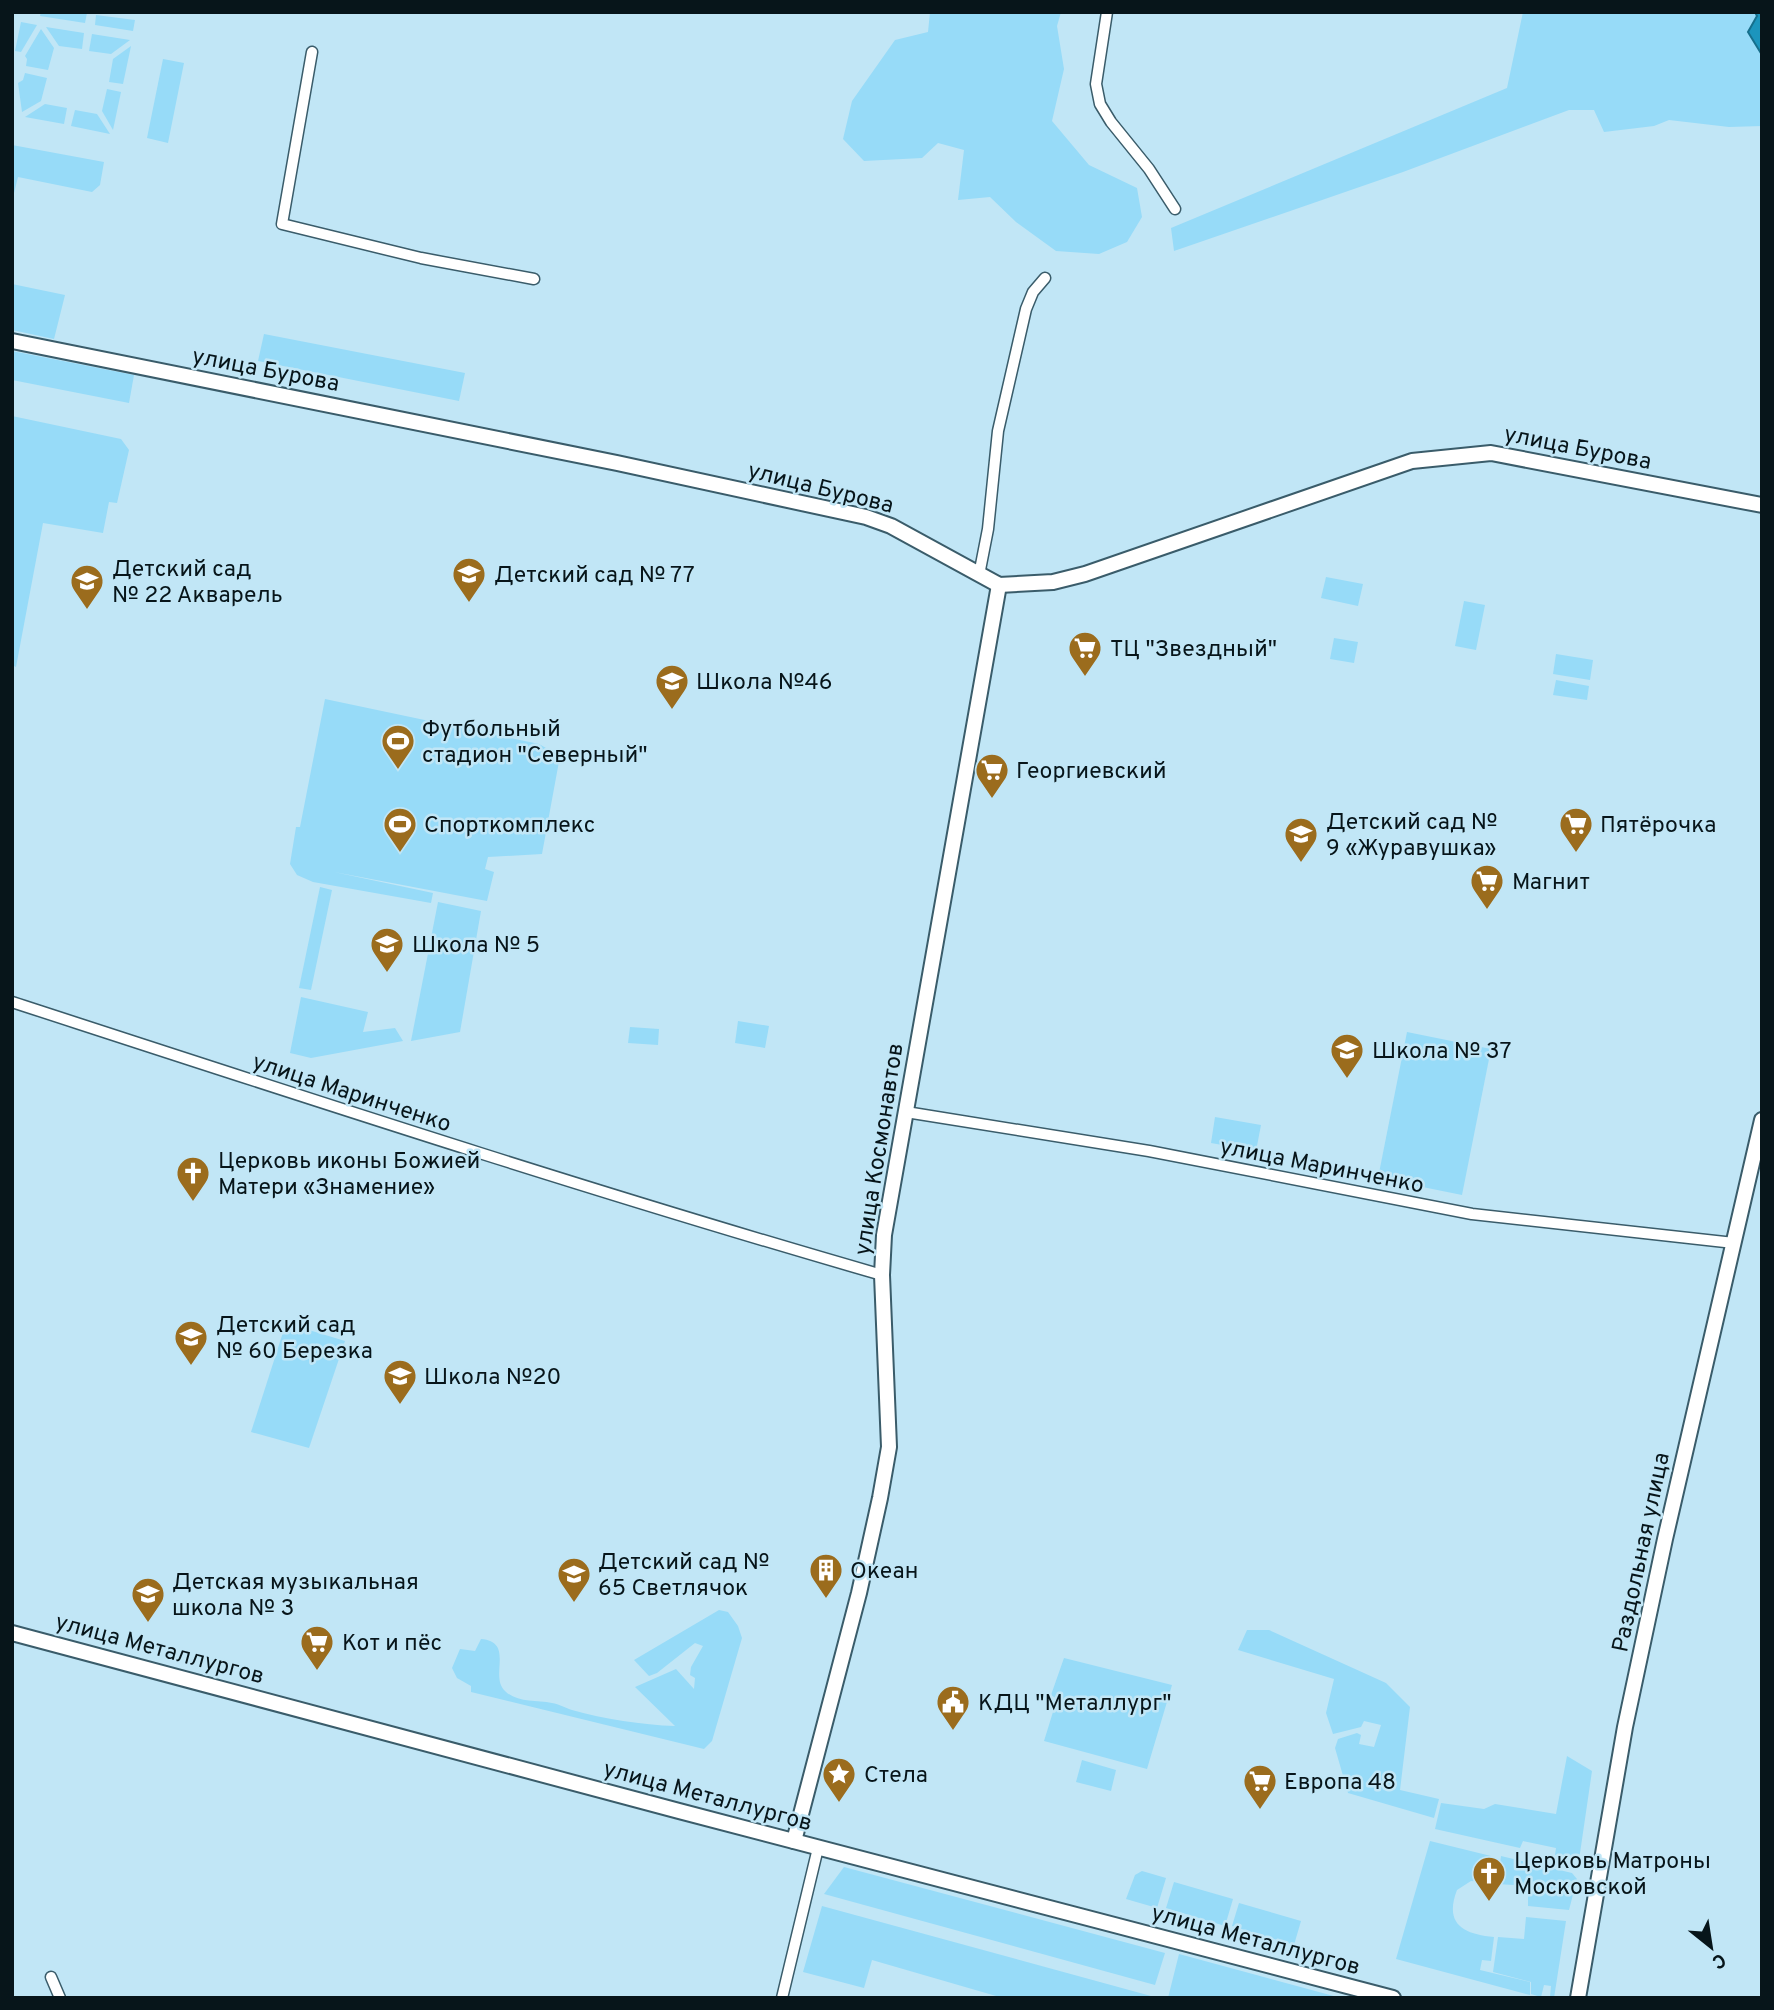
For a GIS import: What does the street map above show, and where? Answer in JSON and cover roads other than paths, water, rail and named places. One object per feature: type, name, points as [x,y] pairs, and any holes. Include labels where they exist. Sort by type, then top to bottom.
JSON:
[{"type":"main road","name":"улица Бурова","points":[[12,341],[617,463],[866,517],[891,526],[999,586],[1053,582],[1085,574],[1412,461],[1466,455],[1491,453],[1762,505]]},
{"type":"main road","name":"улица Космонавтов","points":[[794,1842],[859,1593],[885,1476],[889,1447],[882,1275],[884,1235],[999,586]]},
{"type":"main road","name":"Раздольная улица","points":[[1578,1998],[1625,1727],[1665,1539],[1762,1119]]},
{"type":"main road","name":"улица Металлургов","points":[[12,1633],[794,1842],[1393,1998]]},
{"type":"street","points":[[1107,12],[1096,84],[1100,104],[1175,209]]},
{"type":"street","points":[[312,52],[282,224],[421,258],[534,279]]},
{"type":"street","points":[[979,575],[988,530],[998,432],[1026,309],[1033,292],[1045,278]]},
{"type":"street","name":"улица Маринченко","points":[[12,1002],[281,1091],[882,1275]]},
{"type":"street","name":"улица Маринченко","points":[[906,1112],[1149,1151],[1472,1214],[1734,1243]]},
{"type":"street","points":[[782,1998],[818,1848]]},
{"type":"street","points":[[51,1978],[60,1998]]},
{"type":"place","name":"Детский сад № 77","points":[[469,604]]},
{"type":"place","name":"Детский сад № 22 Акварель","points":[[87,611]]},
{"type":"place","name":"ТЦ \"Звездный\"","points":[[1085,678]]},
{"type":"place","name":"Школа №46","points":[[672,711]]},
{"type":"place","name":"Футбольный стадион \"Северный\"","points":[[398,771]]},
{"type":"place","name":"Георгиевский","points":[[992,800]]},
{"type":"place","name":"Спорткомплекс","points":[[400,854]]},
{"type":"place","name":"Пятёрочка","points":[[1576,854]]},
{"type":"place","name":"Детский сад № 9 «Журавушка»","points":[[1301,864]]},
{"type":"place","name":"Магнит","points":[[1487,911]]},
{"type":"place","name":"Школа № 5","points":[[387,974]]},
{"type":"place","name":"Школа № 37","points":[[1347,1080]]},
{"type":"place","name":"Церковь иконы Божией Матери «Знамение»","points":[[193,1203]]},
{"type":"place","name":"Детский сад № 60 Березка","points":[[191,1367]]},
{"type":"place","name":"Школа №20","points":[[400,1406]]},
{"type":"place","name":"Океан","points":[[826,1600]]},
{"type":"place","name":"Детский сад № 65 Светлячок","points":[[574,1604]]},
{"type":"place","name":"Детская музыкальная школа № 3","points":[[148,1624]]},
{"type":"place","name":"Кот и пёс","points":[[317,1672]]},
{"type":"place","name":"КДЦ \"Металлург\"","points":[[953,1732]]},
{"type":"place","name":"Стела","points":[[839,1804]]},
{"type":"place","name":"Европа 48","points":[[1260,1811]]},
{"type":"place","name":"Церковь Матроны Московской","points":[[1489,1903]]}]
